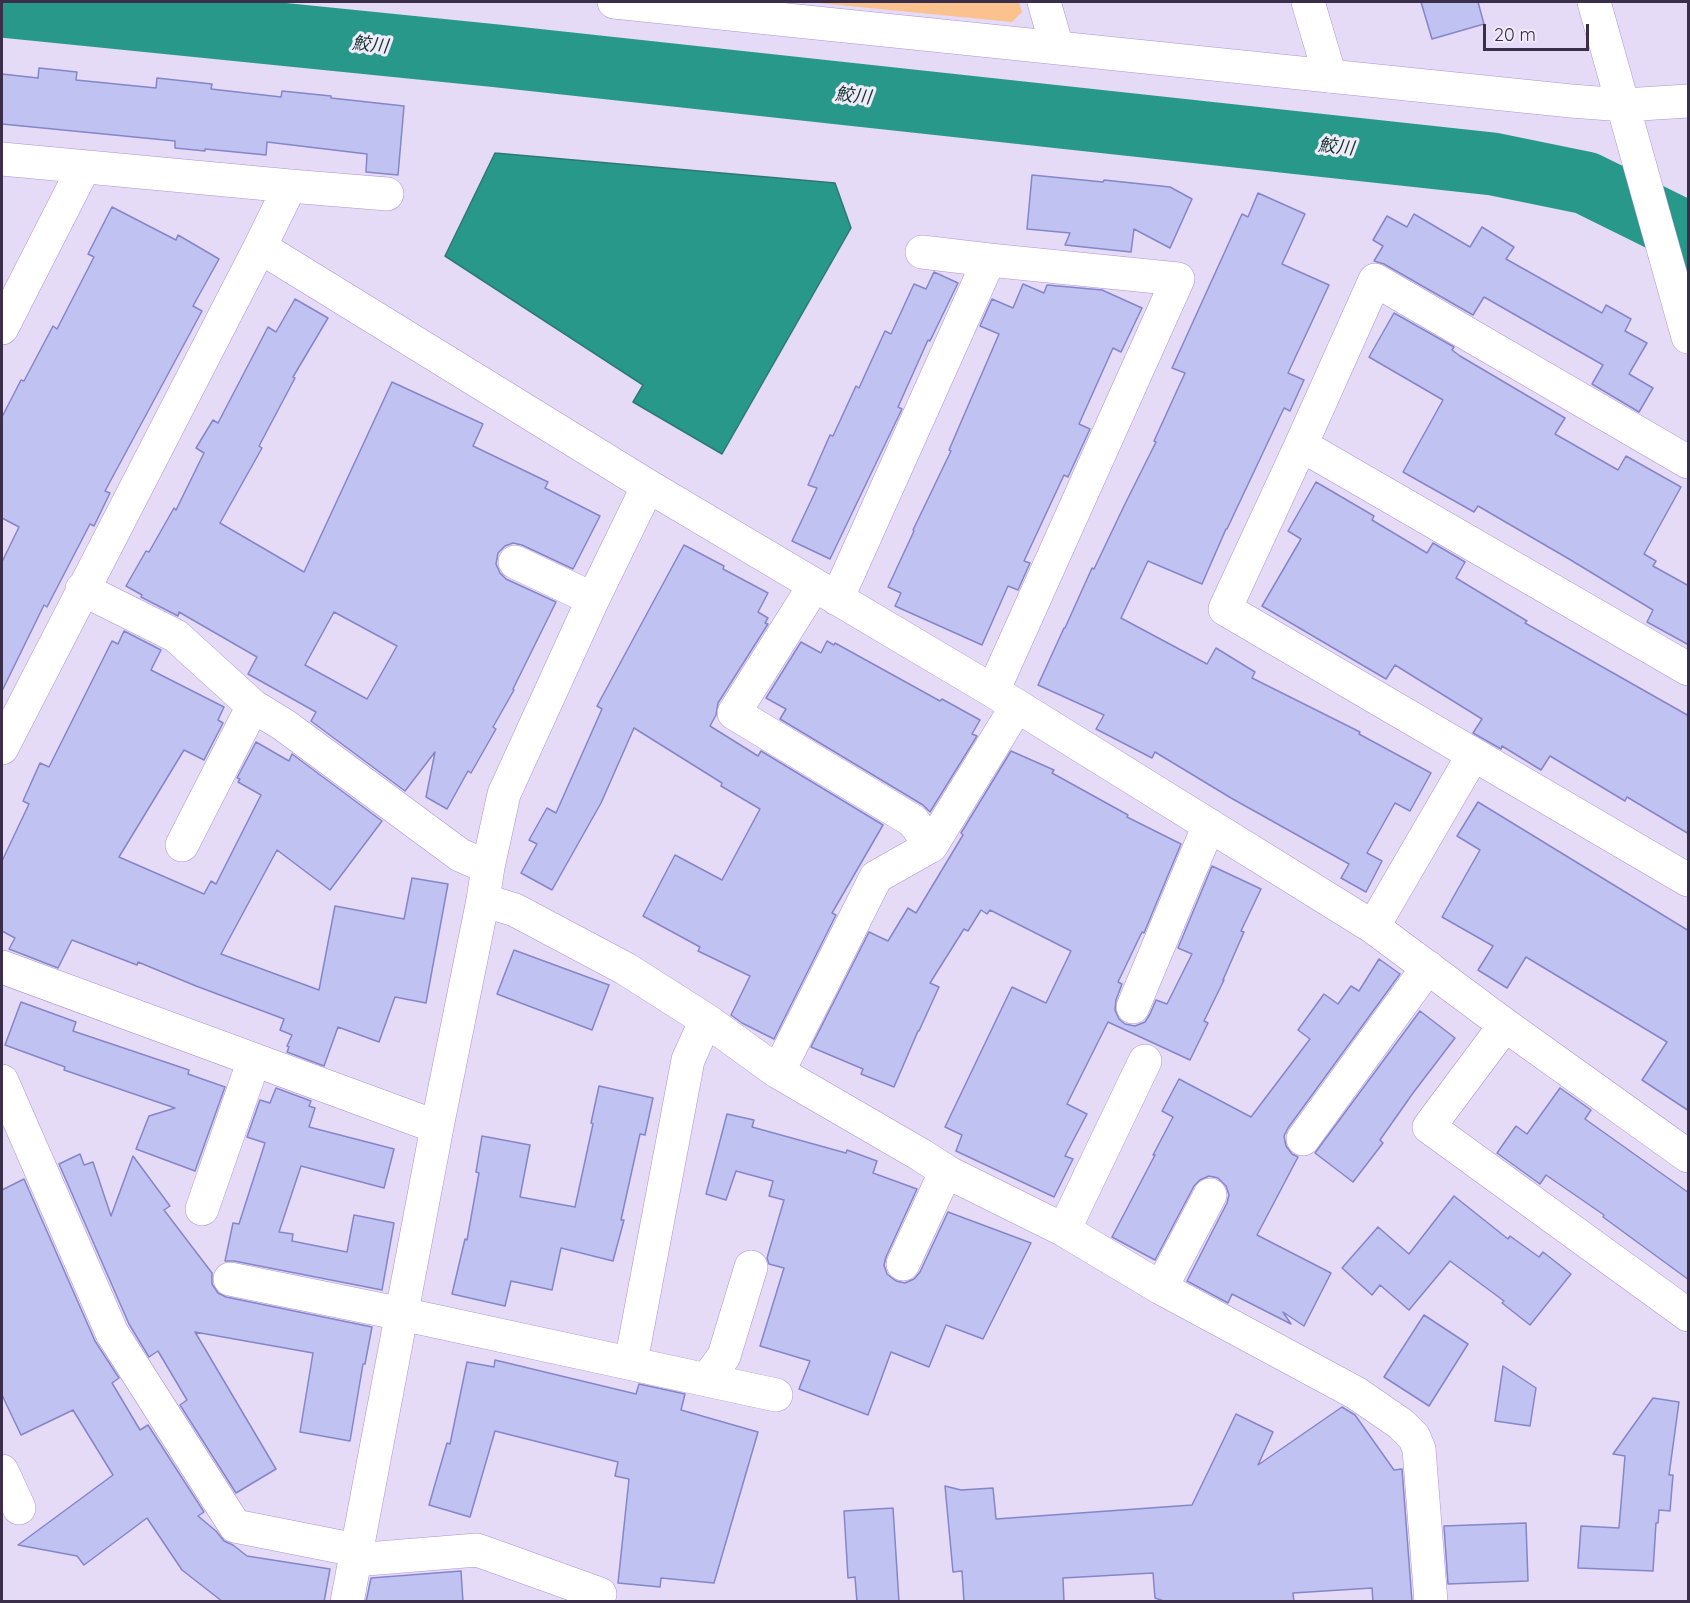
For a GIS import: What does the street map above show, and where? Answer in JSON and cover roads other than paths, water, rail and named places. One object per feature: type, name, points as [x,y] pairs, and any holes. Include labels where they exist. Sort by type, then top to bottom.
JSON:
[{"type":"street","points":[[614,2],[1571,101],[1624,105],[1689,101]]},
{"type":"street","points":[[1044,2],[1057,47]]},
{"type":"street","points":[[1308,2],[1330,76]]},
{"type":"street","points":[[1594,2],[1687,331]]},
{"type":"street","points":[[2,159],[387,194]]},
{"type":"street","points":[[2,328],[84,167]]},
{"type":"street","points":[[2,748],[290,186]]},
{"type":"street","points":[[260,247],[648,486],[1005,699],[1373,927],[1505,1025],[1689,1156]]},
{"type":"street","points":[[778,1072],[876,877],[931,846],[1005,699],[1178,279],[922,252]]},
{"type":"street","points":[[931,846],[913,821],[734,713],[826,592],[989,260]]},
{"type":"street","points":[[1689,462],[1375,280],[1225,609],[1689,880]]},
{"type":"street","points":[[1301,445],[1689,669]]},
{"type":"street","points":[[347,1602],[437,1127],[504,794],[593,599],[648,486]]},
{"type":"street","points":[[515,562],[593,599]]},
{"type":"street","points":[[82,589],[176,636],[253,706],[284,725],[460,855],[488,867]]},
{"type":"street","points":[[182,845],[253,706]]},
{"type":"street","points":[[1373,927],[1473,754]]},
{"type":"street","points":[[1133,1007],[1209,825]]},
{"type":"street","points":[[483,900],[515,910],[626,969],[706,1020],[778,1072],[946,1171],[1064,1230],[1161,1288],[1356,1393],[1401,1424],[1414,1437],[1419,1449],[1431,1602]]},
{"type":"street","points":[[2,967],[437,1127]]},
{"type":"street","points":[[1303,1139],[1428,967]]},
{"type":"street","points":[[631,1362],[688,1060],[706,1020]]},
{"type":"street","points":[[1505,1025],[1429,1127],[1689,1315]]},
{"type":"street","points":[[202,1209],[254,1060]]},
{"type":"street","points":[[1064,1230],[1145,1061]]},
{"type":"street","points":[[2,1081],[112,1333],[235,1526],[355,1555],[477,1550],[600,1594]]},
{"type":"street","points":[[903,1264],[946,1171]]},
{"type":"street","points":[[1161,1288],[1210,1195]]},
{"type":"street","points":[[707,1379],[724,1356],[751,1267]]},
{"type":"street","points":[[230,1279],[631,1362],[776,1395]]},
{"type":"street","points":[[2,1471],[19,1508]]},
{"type":"waterway","name":"鮫川","points":[[2,6],[498,56],[1493,164],[1586,183],[1673,226],[1688,240]]}]
